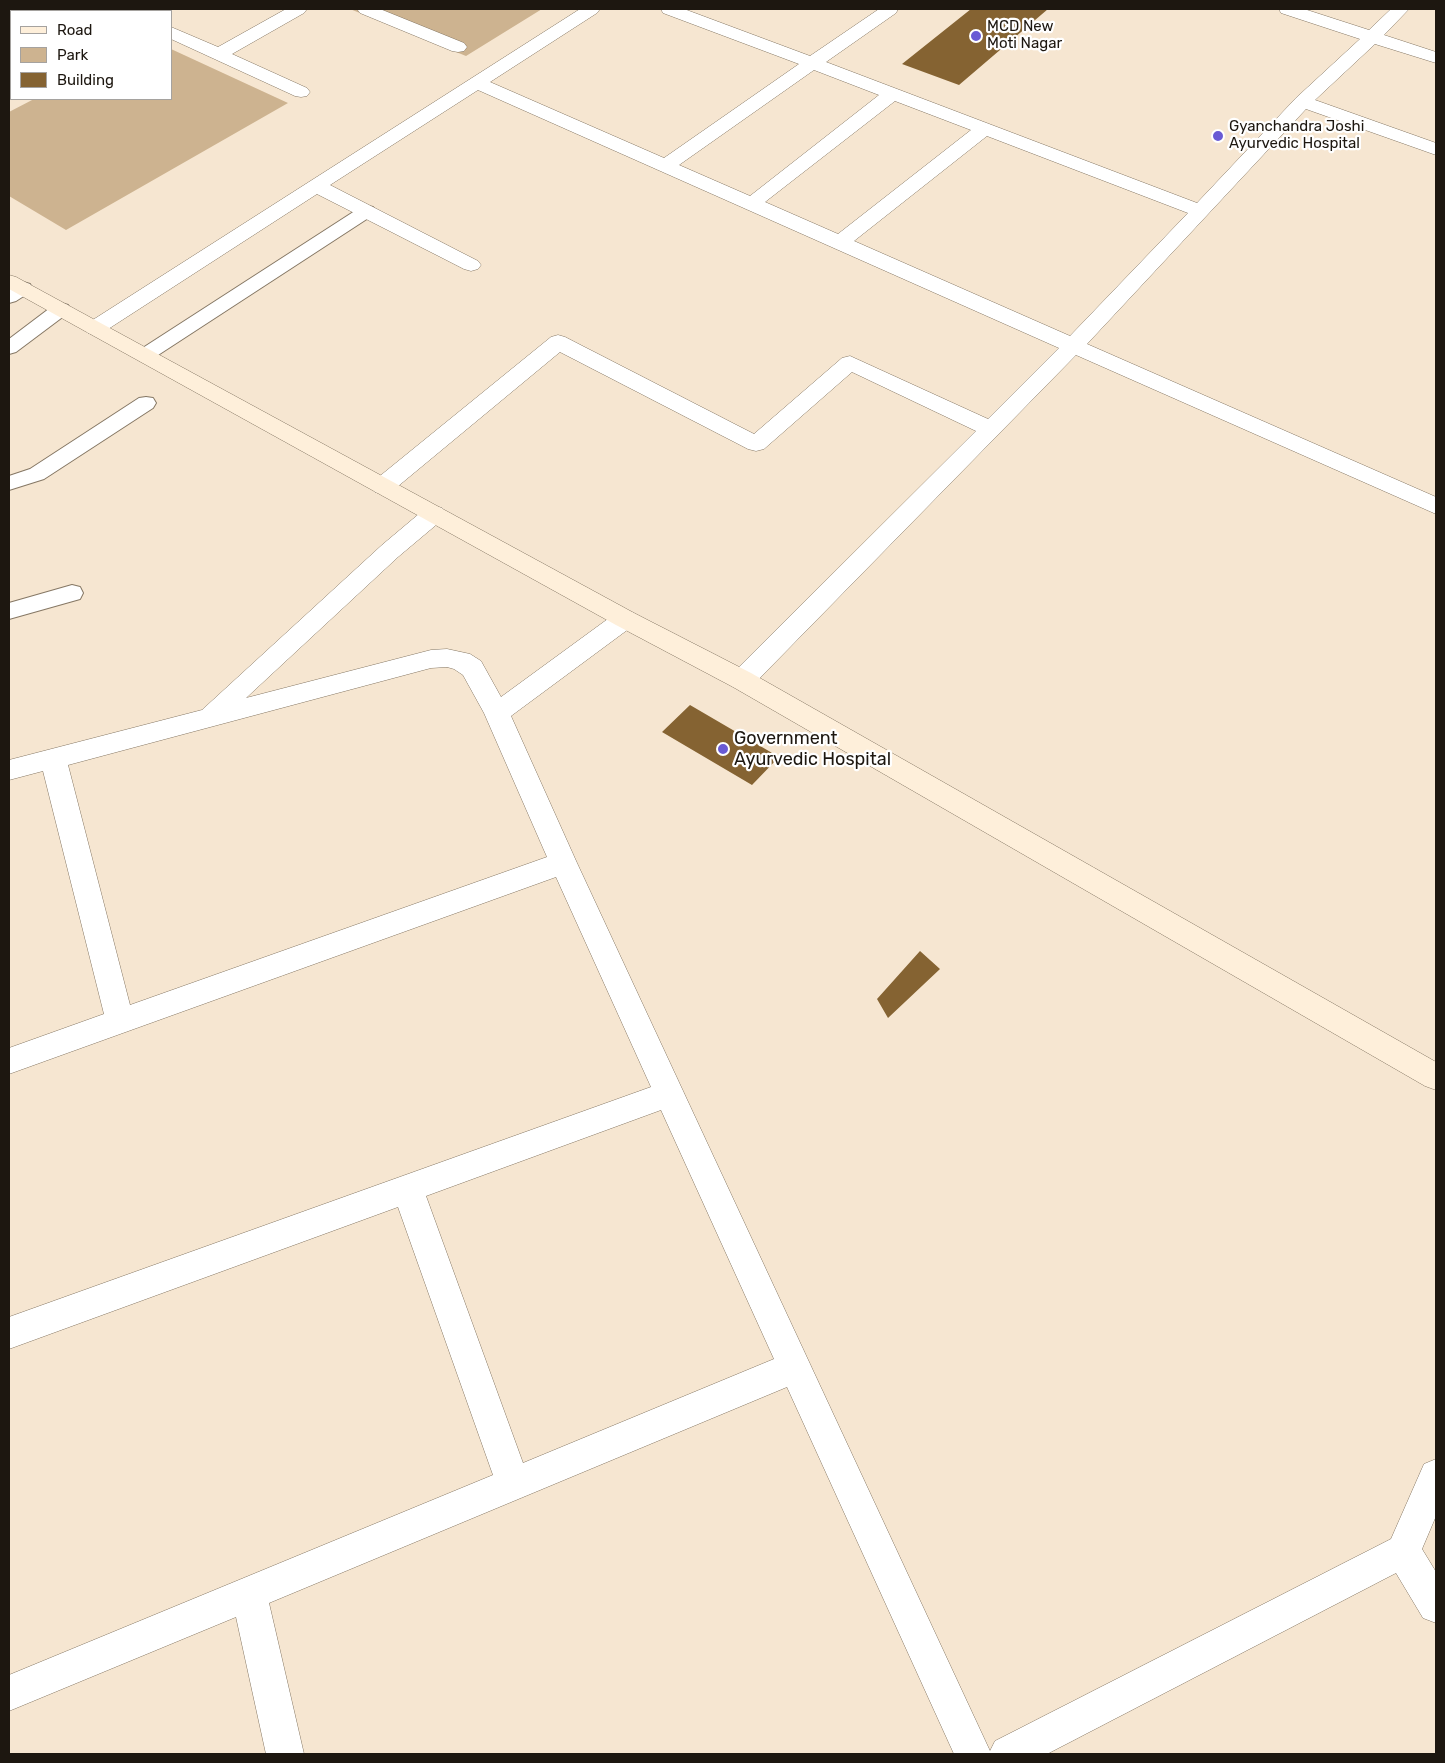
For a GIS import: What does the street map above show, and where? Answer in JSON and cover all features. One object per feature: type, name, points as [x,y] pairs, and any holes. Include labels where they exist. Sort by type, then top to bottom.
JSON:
[{"type":"street","points":[[219,54],[298,9]]},
{"type":"street","points":[[366,9],[458,47]]},
{"type":"street","points":[[95,328],[478,83],[590,9]]},
{"type":"street","points":[[669,9],[1201,211]]},
{"type":"street","points":[[665,166],[890,9]]},
{"type":"street","points":[[1287,9],[1436,58]]},
{"type":"street","points":[[742,680],[1072,346],[1303,102],[1401,9]]},
{"type":"street","points":[[172,32],[301,92]]},
{"type":"street","points":[[478,83],[1436,506]]},
{"type":"street","points":[[751,204],[892,94]]},
{"type":"street","points":[[1303,102],[1436,149]]},
{"type":"street","points":[[839,243],[984,129]]},
{"type":"street","points":[[317,186],[471,265]]},
{"type":"street","points":[[13,289],[61,309],[625,619],[742,680],[1436,1077]]},
{"type":"street","points":[[383,486],[558,342],[756,444],[850,363],[990,429]]},
{"type":"street","points":[[209,717],[390,551],[434,514]]},
{"type":"street","points":[[498,713],[625,619]]},
{"type":"street","points":[[9,770],[431,659],[447,658],[461,661],[472,668],[498,713],[563,863],[973,1754]]},
{"type":"street","points":[[54,757],[120,1021]]},
{"type":"street","points":[[9,1061],[563,863]]},
{"type":"street","points":[[9,1332],[669,1094]]},
{"type":"street","points":[[407,1188],[513,1483]]},
{"type":"street","points":[[9,1693],[795,1367]]},
{"type":"street","points":[[1008,1754],[1403,1551],[1436,1476]]},
{"type":"street","points":[[1403,1551],[1436,1605]]},
{"type":"street","points":[[249,1592],[286,1754]]},
{"type":"lane","points":[[145,355],[367,211]]},
{"type":"lane","points":[[9,348],[61,309]]},
{"type":"lane","points":[[9,483],[37,474],[146,403]]},
{"type":"lane","points":[[9,611],[72,593]]},
{"type":"green space","points":[[350,9],[542,9],[466,56]]},
{"type":"green space","points":[[172,49],[288,103],[66,230],[9,196],[9,112],[32,100],[172,100]]},
{"type":"building","name":"MCD New Moti Nagar","points":[[971,9],[1048,9],[959,85],[902,64]]},
{"type":"building","points":[[690,705],[779,757],[752,785],[662,732]]},
{"type":"building","points":[[920,951],[940,969],[888,1018],[877,999]]},
{"type":"place","name":"MCD New Moti Nagar","points":[[976,36]]},
{"type":"place","name":"Gyanchandra Joshi Ayurvedic Hospital","points":[[1218,136]]},
{"type":"place","name":"Government Ayurvedic Hospital","points":[[723,749]]}]
